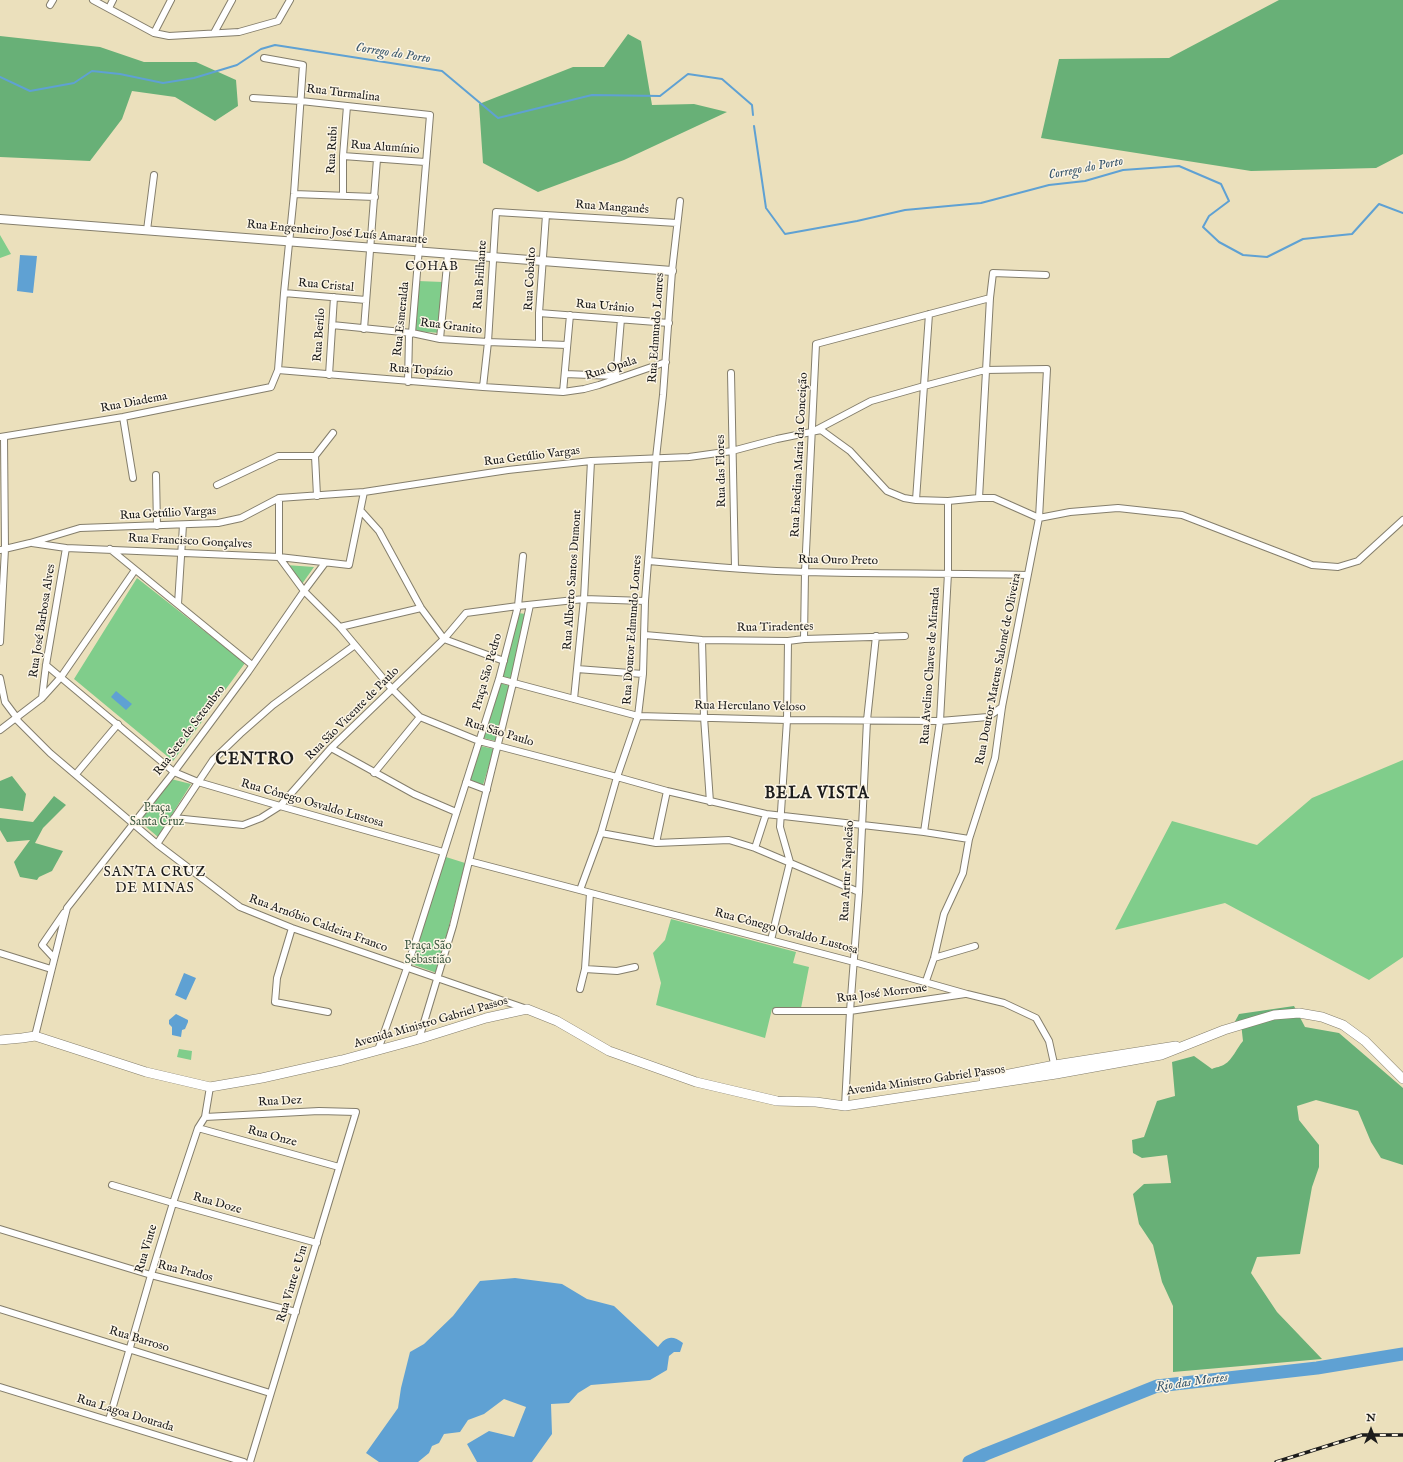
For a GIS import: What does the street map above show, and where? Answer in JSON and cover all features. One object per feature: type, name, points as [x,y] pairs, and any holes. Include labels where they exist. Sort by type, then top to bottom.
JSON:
[{"type":"main road","name":"Avenida Ministro Gabriel Passos","points":[[0,1040],[35,1036],[146,1072],[210,1087],[262,1078],[378,1050],[486,1018],[527,1009],[557,1021],[609,1052],[696,1082],[777,1101],[846,1103],[1056,1069],[1161,1055],[1224,1030],[1274,1015],[1299,1013],[1322,1018],[1343,1026],[1365,1041],[1403,1079]]},
{"type":"street","points":[[93,0],[154,33],[169,36],[239,32],[278,21],[290,0]]},
{"type":"street","points":[[108,8],[113,0]]},
{"type":"street","points":[[154,33],[171,0]]},
{"type":"street","points":[[214,33],[232,0]]},
{"type":"street","points":[[264,58],[303,64],[294,194],[278,370]]},
{"type":"street","name":"Rua Turmalina","points":[[253,98],[301,101],[430,116]]},
{"type":"street","name":"Rua Rubi","points":[[343,196],[343,156],[347,106]]},
{"type":"street","name":"Rua Esmeralda","points":[[408,382],[409,336],[412,333],[430,116]]},
{"type":"street","name":"Rua Alumínio","points":[[343,156],[425,162]]},
{"type":"street","points":[[364,329],[377,159]]},
{"type":"street","points":[[147,230],[154,175]]},
{"type":"street","points":[[294,194],[375,197]]},
{"type":"street","name":"Rua Edmundo Loures","points":[[656,458],[666,362],[672,271],[680,201]]},
{"type":"street","name":"Rua Manganês","points":[[496,212],[677,223]]},
{"type":"street","name":"Rua Brilhante","points":[[483,387],[488,342],[496,212]]},
{"type":"street","name":"Rua Cobalto","points":[[540,344],[542,261],[546,214]]},
{"type":"street","name":"Rua Engenheiro José Luís Amarante","points":[[0,219],[672,271]]},
{"type":"street","points":[[440,339],[448,254]]},
{"type":"street","points":[[980,498],[985,370],[993,273],[1046,275]]},
{"type":"street","name":"Rua Cristal","points":[[284,293],[366,300]]},
{"type":"street","name":"Rua Berilo","points":[[329,375],[334,297]]},
{"type":"street","points":[[916,500],[928,314],[990,298]]},
{"type":"street","name":"Rua Urânio","points":[[540,313],[669,323]]},
{"type":"street","name":"Rua Enedina Maria da Conceição","points":[[804,638],[816,344],[928,314]]},
{"type":"street","points":[[563,392],[570,315]]},
{"type":"street","points":[[565,374],[616,377],[621,319]]},
{"type":"street","name":"Rua Granito","points":[[332,325],[412,333],[440,339],[567,345]]},
{"type":"street","name":"Rua Opala","points":[[563,392],[584,389],[616,377],[666,362]]},
{"type":"street","name":"Rua Doutor Mateus Salomé de Oliveira","points":[[926,981],[934,958],[944,914],[963,873],[969,839],[995,758],[1002,707],[1039,518],[1047,369],[985,370]]},
{"type":"street","name":"Rua Topázio","points":[[278,370],[408,382],[563,392]]},
{"type":"street","name":"Rua Diadema","points":[[2,437],[123,417],[271,387],[278,370]]},
{"type":"street","points":[[812,432],[871,401],[985,370]]},
{"type":"street","name":"Rua das Flores","points":[[731,373],[735,568]]},
{"type":"street","points":[[123,417],[133,478]]},
{"type":"street","name":"Rua Getúlio Vargas","points":[[2,549],[30,543],[80,528],[218,523],[241,518],[279,498],[364,492],[508,470],[590,461],[689,457],[732,451],[777,438],[821,430],[850,451],[887,491],[904,498],[948,501],[994,498],[1039,518]]},
{"type":"street","points":[[317,496],[315,456],[333,433]]},
{"type":"street","points":[[0,642],[2,437]]},
{"type":"street","points":[[217,485],[278,456],[315,456]]},
{"type":"street","name":"Rua Doutor Edmundo Loures","points":[[580,890],[601,833],[617,777],[638,716],[643,674],[645,601],[656,458]]},
{"type":"street","name":"Rua Alberto Santos Dumont","points":[[574,699],[584,599],[590,461]]},
{"type":"street","points":[[156,475],[157,526]]},
{"type":"street","points":[[364,492],[361,511],[379,531],[421,608],[444,639],[504,661]]},
{"type":"street","points":[[279,498],[279,557]]},
{"type":"street","name":"Rua Avelino Chaves de Miranda","points":[[924,832],[940,721],[948,573],[948,501]]},
{"type":"street","points":[[1039,518],[1070,512],[1118,508],[1182,516],[1312,565],[1338,567],[1358,561],[1403,520]]},
{"type":"street","name":"Rua Francisco Gonçalves","points":[[30,543],[66,548],[279,557],[349,565],[361,511]]},
{"type":"street","points":[[178,604],[183,525]]},
{"type":"street","name":"Rua José Barbosa Alves","points":[[42,698],[46,665],[66,548]]},
{"type":"street","points":[[110,549],[252,664]]},
{"type":"street","name":"Praça São Pedro","points":[[456,812],[504,661],[518,606],[523,556]]},
{"type":"street","name":"Rua São Paulo","points":[[279,557],[304,591],[340,627],[392,689],[420,717],[479,741],[710,802],[766,814],[924,832],[969,839]]},
{"type":"street","name":"Rua Ouro Preto","points":[[649,562],[806,572],[1027,575]]},
{"type":"street","name":"Rua Sete de Setembro","points":[[54,958],[42,945],[67,908],[174,772],[325,563]]},
{"type":"street","points":[[0,730],[18,718],[42,698],[61,678],[135,570]]},
{"type":"street","name":"Rua São Vicente de Paulo","points":[[174,818],[243,825],[261,818],[280,806],[331,748],[444,639],[466,613],[584,599],[645,601]]},
{"type":"street","points":[[419,1038],[453,926],[513,683],[530,605]]},
{"type":"street","points":[[340,627],[421,608]]},
{"type":"street","name":"Rua Tiradentes","points":[[645,635],[702,640],[788,641],[804,638],[905,636]]},
{"type":"street","name":"Rua Artur Napoleão","points":[[846,1103],[850,1011],[859,892],[867,720],[876,636]]},
{"type":"street","points":[[702,640],[704,717],[710,802]]},
{"type":"street","points":[[770,940],[790,862],[780,827],[787,720],[788,641]]},
{"type":"street","points":[[157,844],[213,760],[245,729],[273,705],[355,645]]},
{"type":"street","name":"Rua Cônego Osvaldo Lustosa","points":[[46,665],[174,772],[198,782],[443,852]]},
{"type":"street","points":[[577,669],[643,674]]},
{"type":"street","name":"Rua Arnóbio Caldeira Franco","points":[[0,678],[5,702],[18,718],[18,721],[50,753],[157,844],[240,906],[292,928],[527,1009]]},
{"type":"street","name":"Rua Herculano Veloso","points":[[499,679],[638,716],[787,720],[940,721],[988,717],[1002,707]]},
{"type":"street","points":[[374,773],[420,717]]},
{"type":"street","points":[[76,774],[118,724]]},
{"type":"street","points":[[331,748],[414,794],[456,812],[407,968],[378,1050]]},
{"type":"street","points":[[466,782],[487,790]]},
{"type":"street","points":[[656,843],[667,791]]},
{"type":"street","points":[[755,848],[766,814]]},
{"type":"street","points":[[601,833],[656,843],[729,840],[755,848],[859,892]]},
{"type":"street","name":"Rua Cônego Osvaldo Lustosa","points":[[469,861],[926,981],[967,994],[1004,1003],[1036,1018],[1049,1041],[1056,1069]]},
{"type":"street","points":[[580,989],[585,969],[590,893]]},
{"type":"street","name":"Rua Sete de Setembro","points":[[35,1036],[67,908]]},
{"type":"street","points":[[292,928],[277,978],[275,1002],[328,1012]]},
{"type":"street","points":[[934,958],[975,946]]},
{"type":"street","points":[[0,953],[51,969]]},
{"type":"street","points":[[585,969],[617,971],[635,967]]},
{"type":"street","name":"Rua José Morrone","points":[[776,1011],[850,1011],[967,994]]},
{"type":"street","name":"Rua Vinte","points":[[109,1420],[173,1203],[198,1128],[205,1117],[210,1087]]},
{"type":"street","name":"Rua Dez","points":[[205,1117],[319,1111],[356,1112]]},
{"type":"street","name":"Rua Vinte e Um","points":[[250,1462],[356,1112]]},
{"type":"street","name":"Rua Onze","points":[[198,1128],[339,1167]]},
{"type":"street","name":"Rua Doze","points":[[112,1185],[317,1243]]},
{"type":"street","name":"Rua Prados","points":[[0,1228],[151,1275],[296,1312]]},
{"type":"street","name":"Rua Barroso","points":[[0,1309],[130,1348],[270,1393]]},
{"type":"street","name":"Rua Lagoa Dourada","points":[[0,1387],[244,1462]]},
{"type":"green space","points":[[1279,0],[1403,0],[1403,154],[1376,168],[1251,171],[1041,138],[1059,59],[1169,58]]},
{"type":"green space","points":[[628,34],[641,41],[652,105],[694,104],[727,112],[624,160],[538,192],[483,163],[479,104],[573,67],[604,67]]},
{"type":"green space","points":[[0,36],[100,47],[144,62],[196,62],[236,80],[238,106],[215,121],[175,97],[132,91],[122,119],[90,161],[0,157]]},
{"type":"green space","points":[[0,235],[11,254],[0,258]]},
{"type":"green space","points":[[418,281],[443,282],[440,333],[415,331]]},
{"type":"green space","points":[[286,565],[314,567],[302,584]]},
{"type":"green space","points":[[137,578],[245,663],[173,761],[74,679]]},
{"type":"green space","points":[[518,613],[526,614],[511,680],[501,677]]},
{"type":"green space","points":[[500,683],[510,686],[496,741],[483,738]]},
{"type":"green space","points":[[481,746],[494,749],[483,785],[470,780]]},
{"type":"green space","points":[[1403,760],[1403,957],[1369,980],[1225,903],[1115,930],[1172,821],[1257,845],[1312,798]]},
{"type":"green space","points":[[12,776],[26,794],[23,811],[0,808],[0,781]]},
{"type":"green space","name":"Praça Santa Cruz","points":[[171,779],[191,784],[158,837],[138,820]]},
{"type":"green space","points":[[54,796],[66,805],[43,828],[35,843],[63,851],[52,871],[39,877],[37,880],[20,877],[14,862],[30,840],[7,842],[0,830],[0,818],[33,822]]},
{"type":"green space","name":"Praça São Sebastião","points":[[446,857],[465,863],[437,973],[411,964]]},
{"type":"green space","points":[[671,919],[796,952],[793,963],[809,967],[801,1008],[772,1009],[765,1038],[656,1005],[661,983],[653,953],[665,940]]},
{"type":"green space","points":[[1294,1006],[1305,1027],[1339,1033],[1403,1088],[1403,1165],[1381,1158],[1371,1142],[1358,1111],[1316,1100],[1297,1106],[1299,1120],[1319,1145],[1319,1167],[1312,1187],[1300,1254],[1257,1257],[1251,1273],[1277,1312],[1322,1359],[1173,1372],[1173,1306],[1162,1282],[1153,1245],[1139,1224],[1133,1194],[1144,1184],[1171,1183],[1167,1155],[1142,1158],[1133,1153],[1132,1140],[1144,1137],[1157,1101],[1175,1096],[1172,1062],[1194,1056],[1212,1069],[1222,1066],[1230,1060],[1243,1041],[1241,1023],[1232,1027],[1239,1014]]},
{"type":"green space","points":[[179,1049],[192,1051],[191,1060],[177,1057]]},
{"type":"water","points":[[20,255],[37,256],[33,293],[17,291]]},
{"type":"water","points":[[116,691],[132,704],[126,710],[111,697]]},
{"type":"water","points":[[184,973],[196,978],[186,1000],[175,995]]},
{"type":"water","points":[[176,1014],[188,1020],[185,1029],[182,1030],[181,1037],[172,1035],[172,1027],[169,1024],[169,1020]]},
{"type":"water","points":[[515,1278],[562,1284],[587,1299],[614,1306],[658,1347],[663,1341],[669,1338],[679,1340],[683,1343],[680,1352],[674,1352],[669,1356],[667,1370],[650,1380],[591,1385],[578,1393],[569,1403],[551,1404],[552,1434],[532,1462],[477,1462],[467,1444],[489,1431],[514,1437],[526,1407],[504,1399],[484,1414],[468,1420],[460,1432],[444,1434],[439,1443],[432,1446],[429,1453],[418,1462],[379,1462],[366,1453],[398,1408],[401,1388],[410,1352],[424,1344],[453,1316],[480,1281]]},
{"type":"waterway","name":"Corrego do Porto","points":[[0,77],[30,91],[74,83],[92,71],[120,74],[163,83],[194,78],[237,65],[261,49],[275,45],[442,71],[498,118],[592,95],[660,96],[688,74],[722,79],[752,105],[753,115]]},
{"type":"waterway","name":"Corrego do Porto","points":[[754,126],[766,208],[785,234],[857,221],[905,210],[981,203],[1049,185],[1085,181],[1123,170],[1179,166],[1221,184],[1229,201],[1209,216],[1203,227],[1219,242],[1243,255],[1267,257],[1303,239],[1352,234],[1379,204],[1403,213]]},
{"type":"waterway","name":"Rio das Mortes","points":[[969,1462],[1157,1386],[1317,1368],[1403,1354]]},
{"type":"railway","points":[[1276,1462],[1362,1435],[1403,1435]]},
{"type":"district","name":"COHAB","points":[[432,267]]},
{"type":"district","name":"CENTRO","points":[[255,761]]},
{"type":"district","name":"BELA VISTA","points":[[817,795]]},
{"type":"district","name":"SANTA CRUZ DE MINAS","points":[[155,882]]}]
